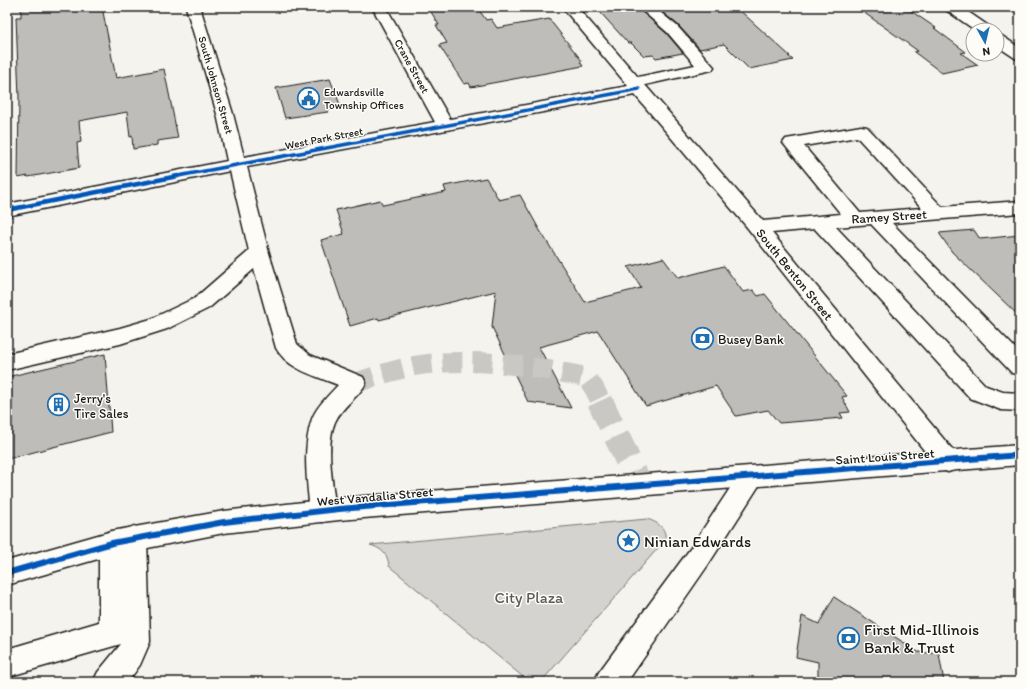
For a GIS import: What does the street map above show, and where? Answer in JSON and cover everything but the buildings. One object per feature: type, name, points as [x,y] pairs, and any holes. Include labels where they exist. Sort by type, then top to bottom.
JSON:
[{"type":"street","name":"South Johnson Street","points":[[193,7],[225,114],[259,253],[287,348],[302,361],[355,383],[338,400],[324,419],[318,447],[323,511]]},
{"type":"street","name":"Crane Street","points":[[379,7],[445,125]]},
{"type":"street","name":"South Benton Street","points":[[569,7],[758,228],[948,462]]},
{"type":"street","points":[[636,86],[706,67],[672,29],[645,7]]},
{"type":"street","points":[[951,7],[973,22]]},
{"type":"street","points":[[1005,44],[1020,55]]},
{"type":"street","name":"West Park Street","points":[[7,210],[237,164],[445,125],[636,86]]},
{"type":"street","points":[[937,213],[861,131],[792,143],[865,218],[1020,368]]},
{"type":"street","name":"Ramey Street","points":[[758,228],[865,218],[1020,207]]},
{"type":"street","points":[[820,222],[978,392],[1001,401],[1020,402]]},
{"type":"street","points":[[7,362],[120,336],[159,324],[202,304],[259,253]]},
{"type":"street","name":"Saint Louis Street","points":[[751,478],[1020,455]]},
{"type":"street","points":[[609,682],[699,557],[751,478]]},
{"type":"street","name":"West Vandalia Street","points":[[7,573],[123,541],[224,522],[323,511],[751,478]]},
{"type":"street","points":[[108,682],[123,664],[136,643],[124,629],[123,541]]},
{"type":"street","points":[[7,663],[124,629]]},
{"type":"green space","name":"City Plaza","points":[[647,519],[663,529],[665,540],[541,682],[536,682],[530,676],[523,677],[389,566],[387,558],[383,552],[370,545]]},
{"type":"tunnel","points":[[355,383],[414,366],[435,363],[479,362],[544,369],[586,377],[594,388],[601,402]]},
{"type":"tunnel","points":[[600,401],[640,486]]},
{"type":"cycle path","points":[[7,210],[237,164],[639,89]]},
{"type":"cycle path","points":[[7,573],[112,543],[224,522],[339,509],[1020,455]]},
{"type":"place","name":"Edwardsville Township Offices","points":[[308,98]]},
{"type":"place","name":"Busey Bank","points":[[702,339]]},
{"type":"place","name":"Jerry's Tire Sales","points":[[58,405]]},
{"type":"place","name":"Ninian Edwards","points":[[629,541]]},
{"type":"place","name":"First Mid-Illinois Bank & Trust","points":[[848,638]]}]
